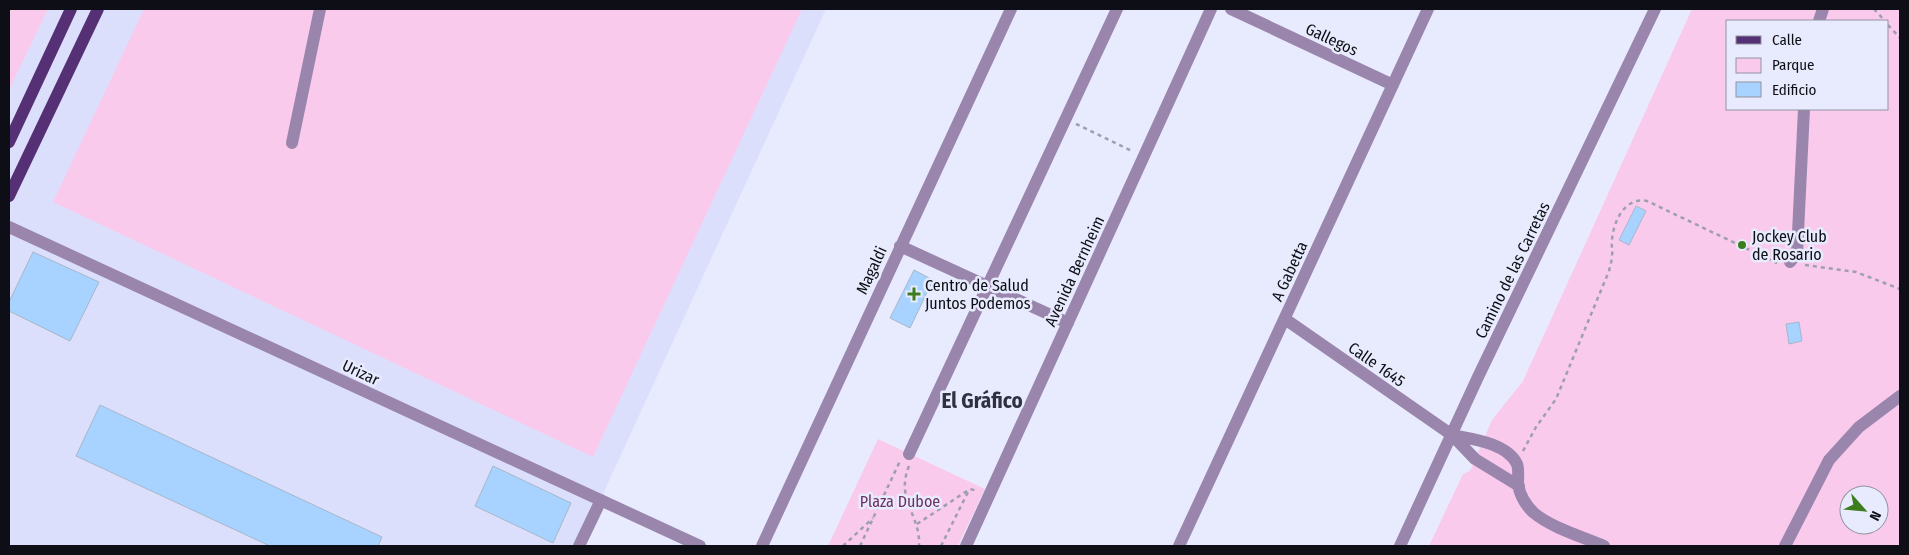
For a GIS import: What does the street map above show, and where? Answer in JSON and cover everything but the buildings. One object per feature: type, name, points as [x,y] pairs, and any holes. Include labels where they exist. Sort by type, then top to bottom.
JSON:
[{"type":"main road","points":[[9,142],[71,9]]},
{"type":"main road","points":[[9,196],[98,9]]},
{"type":"street","points":[[292,143],[320,9]]},
{"type":"street","name":"Magaldi","points":[[762,546],[1011,9]]},
{"type":"street","points":[[909,454],[1118,9]]},
{"type":"street","name":"Avenida Bernheim","points":[[966,546],[1211,9]]},
{"type":"street","name":"Gallegos","points":[[1231,9],[1393,85]]},
{"type":"street","name":"A Gabetta","points":[[1180,546],[1428,9]]},
{"type":"street","name":"Camino de las Carretas","points":[[1400,546],[1478,377],[1656,9]]},
{"type":"street","points":[[1790,262],[1796,253],[1804,110]]},
{"type":"street","name":"Urizar","points":[[9,227],[700,546]]},
{"type":"street","points":[[900,246],[1068,323]]},
{"type":"street","name":"Calle 1645","points":[[1285,319],[1452,435]]},
{"type":"street","points":[[1784,546],[1829,460],[1859,428],[1900,396]]},
{"type":"street","points":[[1452,435],[1483,441],[1507,452],[1516,464],[1518,486],[1523,498],[1534,513],[1548,522],[1604,546]]},
{"type":"street","points":[[1452,435],[1475,459],[1518,486]]},
{"type":"street","points":[[579,546],[600,500]]},
{"type":"path","points":[[1874,9],[1884,20]]},
{"type":"path","points":[[1889,25],[1900,38]]},
{"type":"path","points":[[1066,119],[1144,157]]},
{"type":"path","points":[[1516,464],[1536,427],[1556,399],[1609,271],[1612,256],[1612,239],[1617,221],[1626,205],[1638,199],[1647,201],[1778,264],[1790,262],[1856,272],[1900,289]]},
{"type":"path","points":[[860,546],[901,457],[909,454],[910,463],[905,475],[904,494],[917,524],[919,546]]},
{"type":"path","points":[[917,524],[970,489],[941,546]]},
{"type":"path","points":[[843,546],[874,517]]},
{"type":"shaded area","points":[[9,9],[826,9],[579,546],[9,546]]},
{"type":"green space","points":[[9,9],[48,9],[9,90]]},
{"type":"green space","points":[[144,9],[802,9],[593,457],[53,202]]},
{"type":"green space","name":"Jockey Club de Rosario","points":[[1692,9],[1900,9],[1900,546],[1429,546],[1463,474],[1470,471],[1492,420],[1523,381]]},
{"type":"green space","name":"Plaza Duboe","points":[[878,439],[985,489],[958,546],[828,546]]},
{"type":"place","name":"Jockey Club de Rosario","points":[[1742,245]]},
{"type":"place","name":"Centro de Salud Juntos Podemos","points":[[914,294]]},
{"type":"district","name":"El Gráfico","points":[[982,401]]}]
